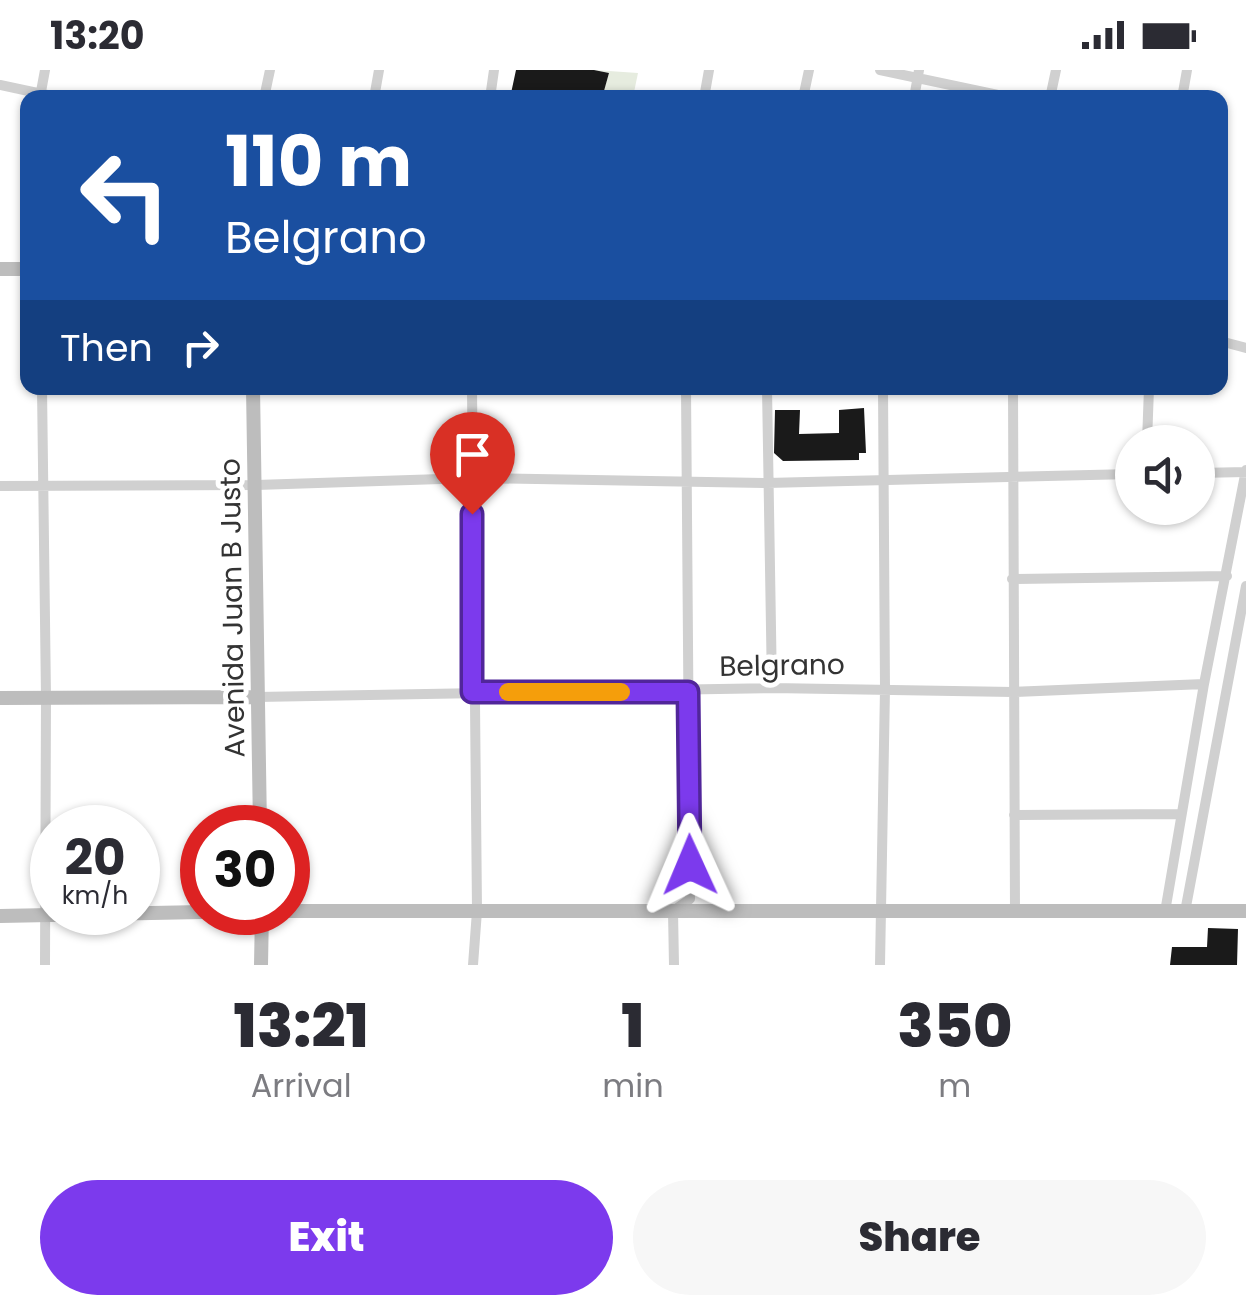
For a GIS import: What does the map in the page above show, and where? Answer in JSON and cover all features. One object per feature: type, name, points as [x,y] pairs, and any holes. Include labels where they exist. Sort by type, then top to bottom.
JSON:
[{"type":"street","points":[[880,70],[918,74],[981,90]]},
{"type":"street","points":[[42,395],[46,805]]},
{"type":"street","name":"Avenida Juan B Justo","points":[[254,395],[259,805]]},
{"type":"street","points":[[472,395],[477,911],[473,965]]},
{"type":"street","points":[[672,912],[690,899],[686,395]]},
{"type":"street","points":[[768,395],[772,688]]},
{"type":"street","points":[[880,965],[885,689],[883,395]]},
{"type":"street","points":[[1012,395],[1015,912]]},
{"type":"street","points":[[1148,425],[1149,395]]},
{"type":"street","points":[[1165,912],[1246,471],[1215,472]]},
{"type":"street","points":[[0,486],[256,485],[472,478],[768,483],[1115,474]]},
{"type":"street","points":[[1012,579],[1227,576]]},
{"type":"street","points":[[1186,912],[1246,586]]},
{"type":"street","name":"Belgrano","points":[[0,698],[772,688],[1012,692],[1204,684]]},
{"type":"street","points":[[1014,815],[1181,814]]},
{"type":"street","points":[[310,911],[1246,911]]},
{"type":"street","points":[[672,912],[674,965]]},
{"type":"street","points":[[0,916],[30,915]]},
{"type":"street","points":[[45,935],[45,965]]},
{"type":"street","points":[[261,965],[262,935]]},
{"type":"shaded area","points":[[594,70],[638,73],[634,90],[604,90],[609,73]]},
{"type":"building","points":[[516,70],[609,73],[604,90],[512,90]]},
{"type":"building","points":[[864,408],[866,453],[859,453],[859,460],[783,461],[774,453],[775,410],[800,410],[799,434],[839,433],[839,410]]},
{"type":"building","points":[[1208,928],[1238,929],[1237,965],[1170,965],[1172,947],[1207,947]]},
{"type":"slow traffic","points":[[508,692],[621,692]]},
{"type":"route","points":[[472,514],[472,692],[688,692],[690,865]]}]
